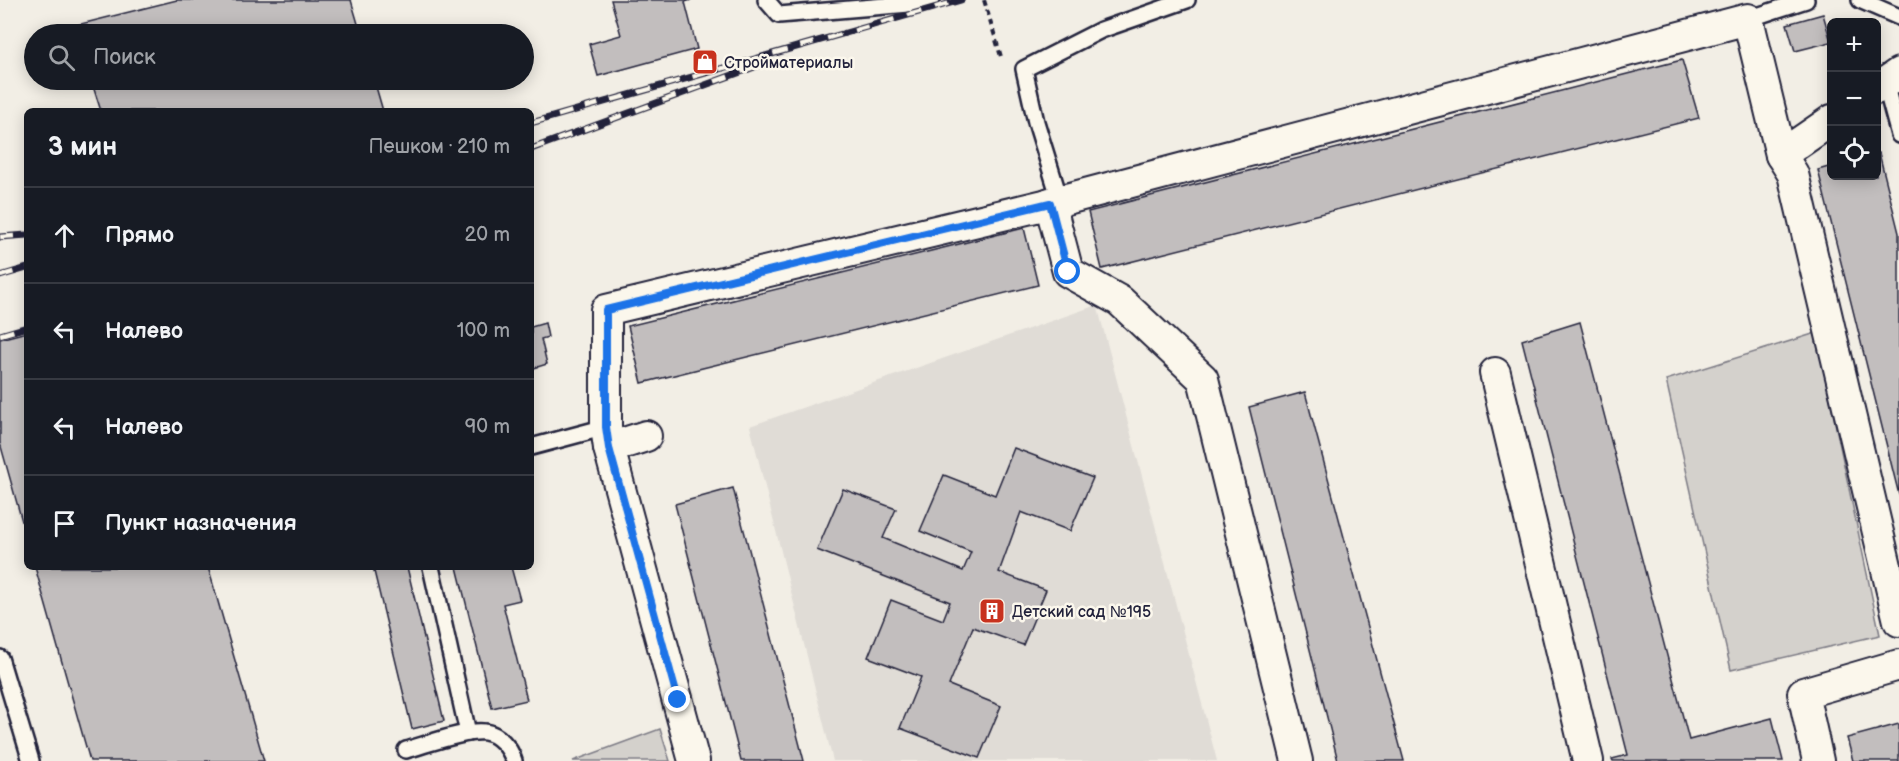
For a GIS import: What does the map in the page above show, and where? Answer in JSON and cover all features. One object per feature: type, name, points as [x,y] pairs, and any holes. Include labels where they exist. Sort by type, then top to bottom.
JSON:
[{"type":"street","points":[[694,761],[608,437],[606,310],[1055,202],[1749,19],[1781,155],[1793,174],[1899,621]]},
{"type":"street","points":[[1781,155],[1827,123]]},
{"type":"street","points":[[1055,202],[1068,272],[1120,301],[1203,380],[1297,761]]},
{"type":"street","points":[[1495,373],[1588,761]]},
{"type":"street","points":[[608,437],[645,436]]},
{"type":"street","points":[[1818,761],[1803,693],[1899,665]]},
{"type":"lane","points":[[766,0],[779,15],[921,3],[932,0]]},
{"type":"lane","points":[[1055,202],[1024,69],[1101,30],[1187,0]]},
{"type":"lane","points":[[1749,19],[1806,0]]},
{"type":"lane","points":[[1860,0],[1899,17]]},
{"type":"lane","points":[[1887,81],[1899,135]]},
{"type":"lane","points":[[534,447],[608,437]]},
{"type":"lane","points":[[432,570],[468,733]]},
{"type":"lane","points":[[0,658],[31,761]]},
{"type":"lane","points":[[406,750],[468,733],[484,731],[494,735],[508,748],[514,761]]},
{"type":"shaded area","points":[[1097,305],[1217,761],[833,761],[750,426]]},
{"type":"shaded area","points":[[1816,333],[1880,635],[1731,670],[1666,380]]},
{"type":"shaded area","points":[[660,729],[670,761],[573,761]]},
{"type":"building","points":[[177,0],[351,0],[358,24],[81,24]]},
{"type":"building","points":[[611,0],[691,0],[685,2],[697,49],[598,76],[589,44],[621,35]]},
{"type":"building","points":[[1823,14],[1827,28],[1827,43],[1795,51],[1787,24]]},
{"type":"building","points":[[1682,60],[1699,118],[1102,269],[1088,212]]},
{"type":"building","points":[[94,90],[377,90],[382,108],[100,108]]},
{"type":"building","points":[[1881,161],[1899,233],[1899,495],[1818,170],[1827,167],[1827,180],[1881,180]]},
{"type":"building","points":[[1024,228],[1038,285],[642,383],[628,326]]},
{"type":"building","points":[[1580,322],[1689,740],[1772,718],[1783,761],[1613,761],[1612,759],[1628,755],[1522,340]]},
{"type":"building","points":[[545,323],[548,337],[541,339],[547,364],[534,368],[534,326]]},
{"type":"building","points":[[24,333],[24,528],[0,443],[0,339]]},
{"type":"building","points":[[1305,392],[1404,761],[1338,761],[1249,407]]},
{"type":"building","name":"Детский сад №195","points":[[1014,448],[1093,478],[1070,531],[1021,512],[999,572],[1046,590],[1023,645],[973,627],[949,685],[1001,706],[979,758],[900,728],[921,677],[868,657],[891,600],[943,620],[950,602],[817,550],[843,489],[896,509],[883,538],[963,571],[971,552],[920,531],[944,475],[995,495]]},
{"type":"building","points":[[733,488],[804,761],[741,761],[675,504]]},
{"type":"building","points":[[36,570],[209,570],[264,761],[90,761]]},
{"type":"building","points":[[374,570],[408,570],[444,721],[412,729]]},
{"type":"building","points":[[458,570],[512,570],[520,600],[503,604],[527,700],[492,708]]},
{"type":"building","points":[[1899,724],[1899,761],[1853,761],[1847,738]]},
{"type":"railway","points":[[534,122],[961,0]]},
{"type":"railway","points":[[534,148],[768,62]]},
{"type":"railway","points":[[0,237],[24,235]]},
{"type":"railway","points":[[0,276],[24,269]]},
{"type":"railway","points":[[0,335],[24,328]]},
{"type":"place","name":"Стройматериалы","points":[[705,62]]},
{"type":"place","name":"Детский сад №195","points":[[992,611]]},
{"type":"route","points":[[678,700],[609,448],[606,427],[606,310],[1050,203],[1068,272]]}]
